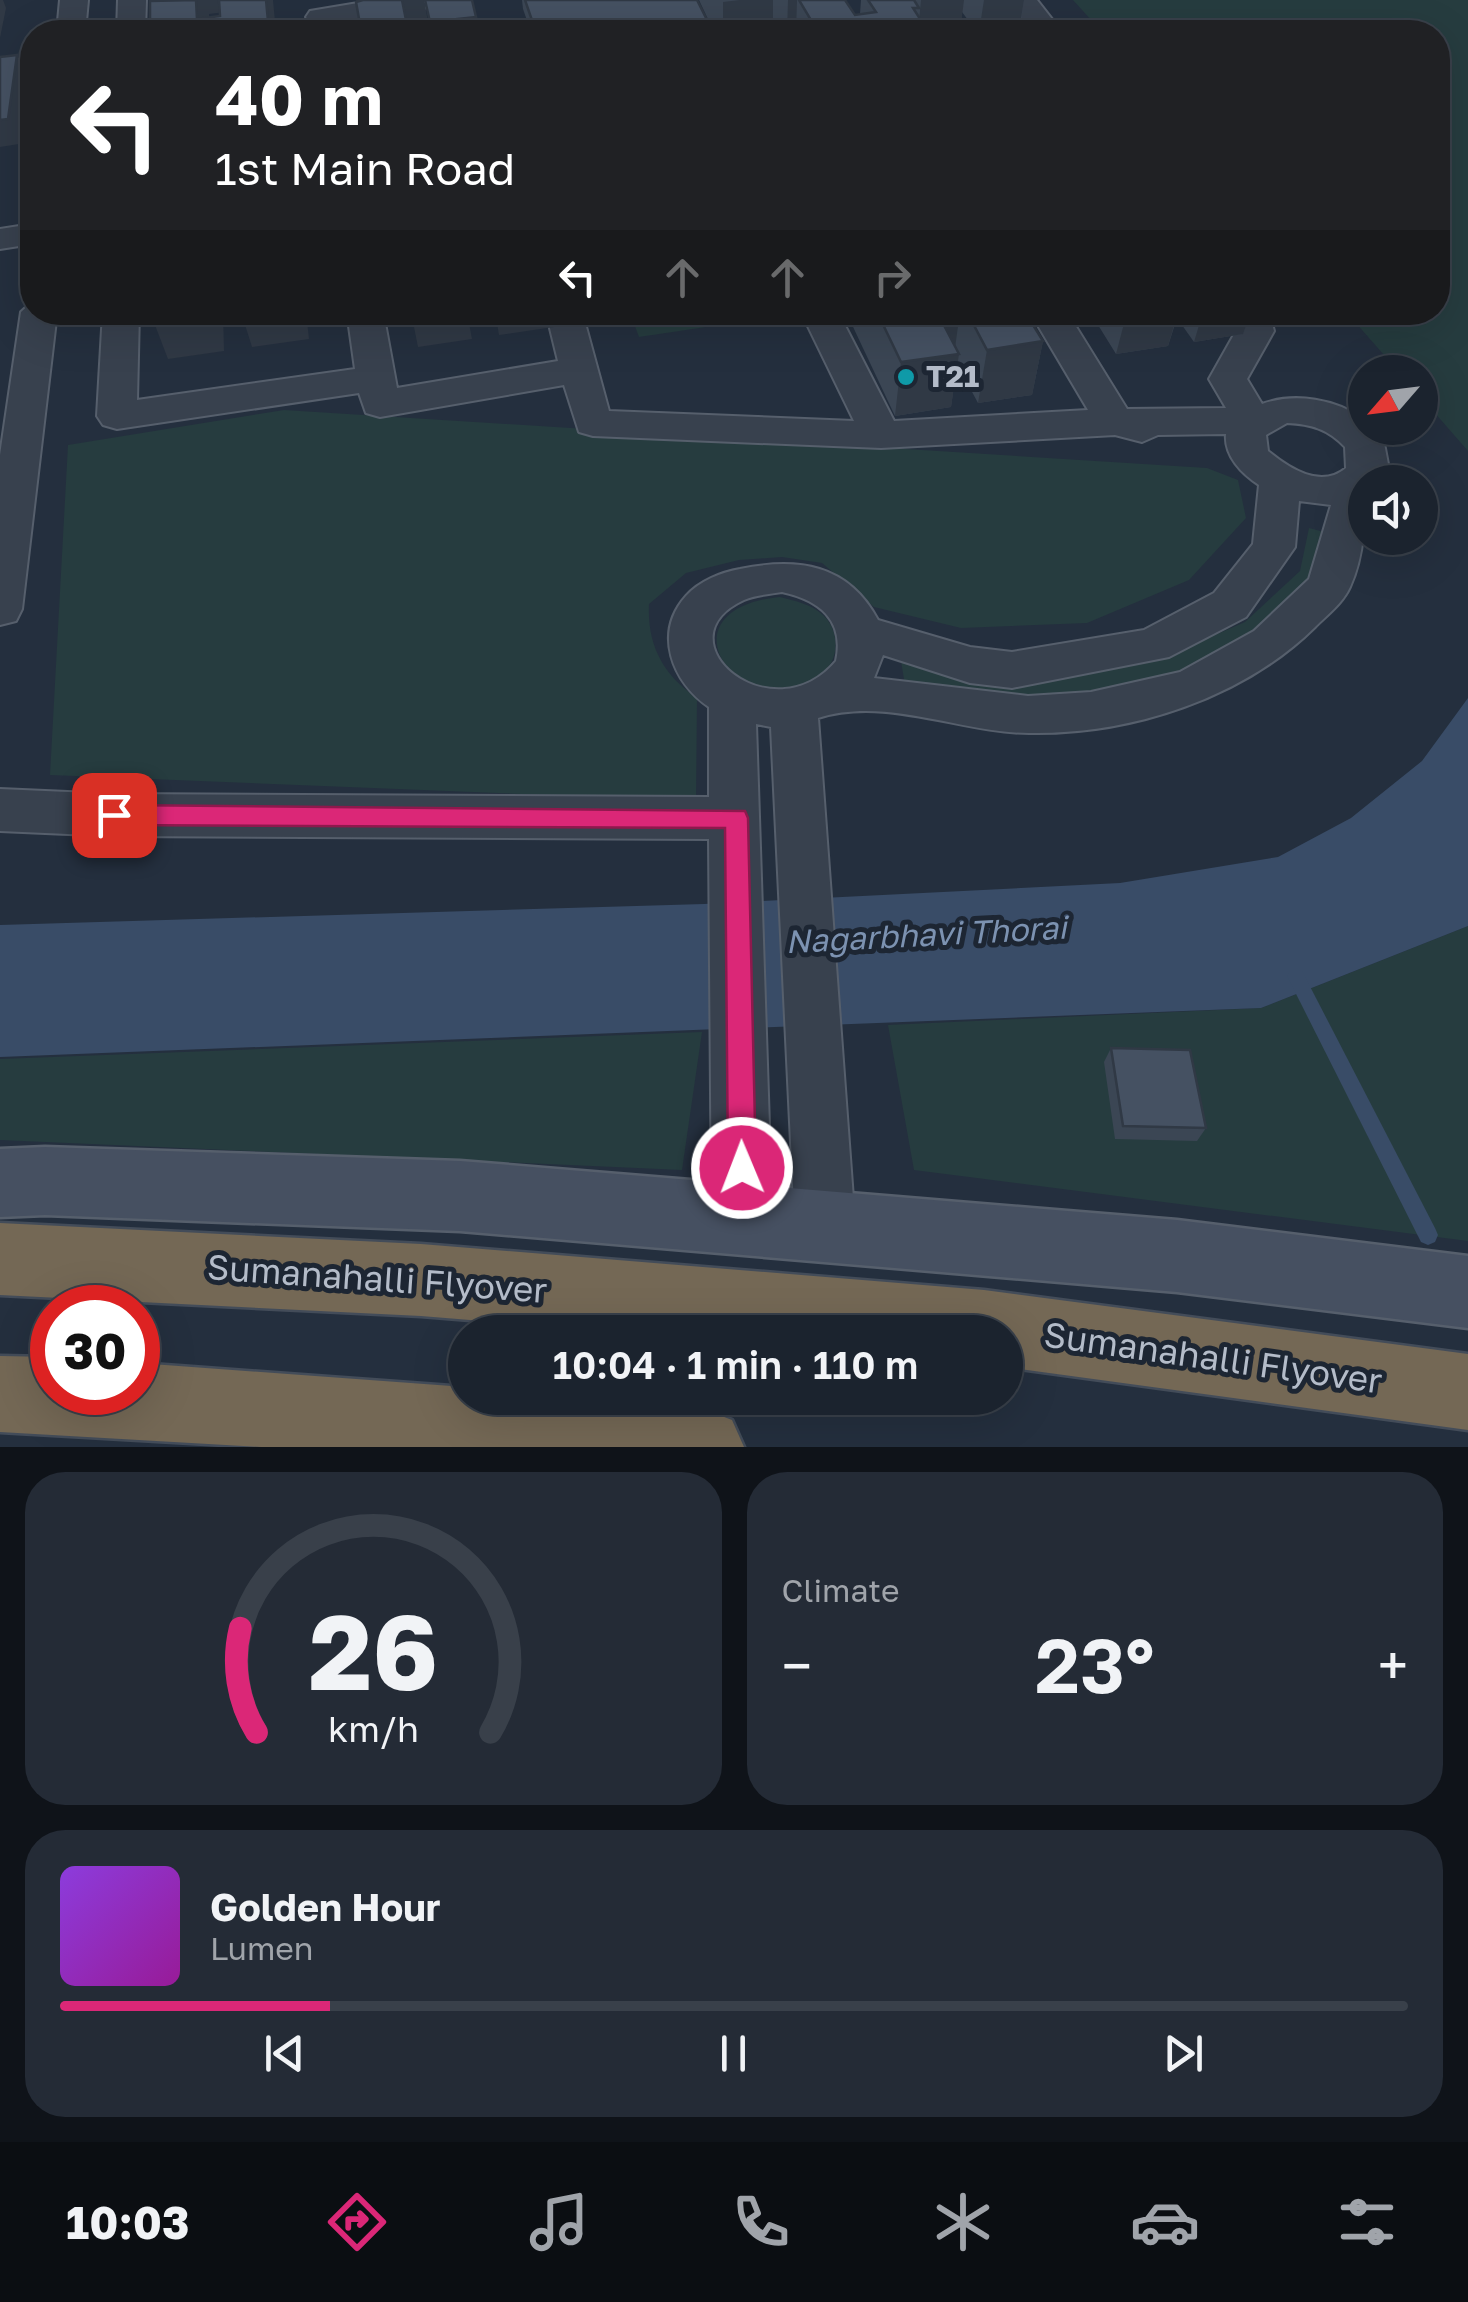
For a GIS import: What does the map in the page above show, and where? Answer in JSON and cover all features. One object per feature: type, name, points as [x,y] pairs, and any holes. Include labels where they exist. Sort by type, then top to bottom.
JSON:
[{"type":"highway","name":"Sumanahalli Flyover","points":[[0,1259],[422,1280],[964,1325],[1468,1392]]},
{"type":"highway","points":[[0,1394],[403,1419],[705,1447]]},
{"type":"street","points":[[1022,0],[1038,20]]},
{"type":"street","points":[[319,17],[414,3]]},
{"type":"street","points":[[0,609],[13,399],[35,325]]},
{"type":"street","points":[[120,325],[117,416],[376,378]]},
{"type":"street","points":[[368,325],[380,404],[578,370]]},
{"type":"street","points":[[567,325],[593,423],[881,435],[1115,422],[1261,454],[1322,492],[1348,486]]},
{"type":"street","points":[[826,325],[881,435]]},
{"type":"street","points":[[1056,325],[1115,422]]},
{"type":"street","points":[[862,632],[970,664],[1012,670],[1153,645],[1230,605],[1274,547],[1261,454],[1228,379],[1256,331],[1254,325]]},
{"type":"street","points":[[1261,454],[1284,410],[1324,415],[1342,423],[1368,447],[1370,465]]},
{"type":"street","points":[[823,1194],[804,828],[814,701],[858,665],[862,632],[852,612],[834,594],[809,582],[782,576],[753,578],[727,586],[706,601],[692,620],[687,642],[693,664],[708,685],[732,700],[762,707],[814,701],[904,697],[1028,715],[1090,710],[1191,688],[1270,643],[1328,586],[1348,517]]},
{"type":"street","points":[[732,700],[742,1194]]},
{"type":"street","points":[[0,810],[737,826]]},
{"type":"street","points":[[0,1183],[45,1181],[460,1196],[823,1194],[1177,1256],[1444,1290]]},
{"type":"green space","points":[[1073,0],[1468,0],[1468,451],[1438,417],[1438,355],[1384,355],[1358,325],[1450,325],[1450,20],[1091,20]]},
{"type":"green space","points":[[634,325],[706,327],[639,337]]},
{"type":"green space","points":[[284,410],[1207,468],[1238,480],[1246,518],[1189,580],[1087,623],[961,628],[874,607],[822,563],[782,557],[739,560],[686,573],[649,604],[649,619],[654,646],[666,669],[697,698],[696,801],[50,775],[68,445]]},
{"type":"green space","points":[[1309,528],[1324,532],[1314,580],[1257,634],[1176,674],[1083,695],[1021,700],[905,685],[901,661],[968,678],[1162,658],[1245,622],[1300,571]]},
{"type":"green space","points":[[780,597],[823,615],[833,630],[836,647],[831,663],[819,676],[789,688],[761,687],[738,677],[723,660],[717,641],[723,622],[743,606]]},
{"type":"green space","points":[[1468,926],[1468,1241],[914,1170],[888,1025],[1261,1008]]},
{"type":"green space","points":[[702,1032],[682,1170],[0,1140],[0,1059]]},
{"type":"water","name":"Nagarbhavi Thorai","points":[[1468,698],[1468,926],[1261,1008],[0,1057],[0,925],[704,904],[1120,883],[1278,857],[1351,818],[1422,761]]},
{"type":"building","points":[[196,0],[197,19],[220,16],[219,0],[266,0],[268,20],[150,20],[150,1]]},
{"type":"building","points":[[402,0],[406,20],[359,20],[356,2]]},
{"type":"building","points":[[425,0],[472,0],[476,17],[430,20]]},
{"type":"building","points":[[525,0],[697,0],[707,20],[532,20]]},
{"type":"building","points":[[799,0],[845,0],[855,15],[876,12],[868,0],[914,0],[919,8],[913,8],[921,20],[811,20]]},
{"type":"building","points":[[17,55],[8,119],[0,120],[0,57]]},
{"type":"building","points":[[883,325],[944,325],[959,354],[901,362]]},
{"type":"building","points":[[974,325],[1033,325],[1043,341],[987,350]]},
{"type":"building","points":[[1111,1048],[1190,1050],[1206,1128],[1123,1126]]},
{"type":"waterway","points":[[1296,976],[1428,1235]]},
{"type":"place","name":"T21","points":[[906,377]]},
{"type":"route","points":[[114,815],[736,818],[742,1168]]}]
